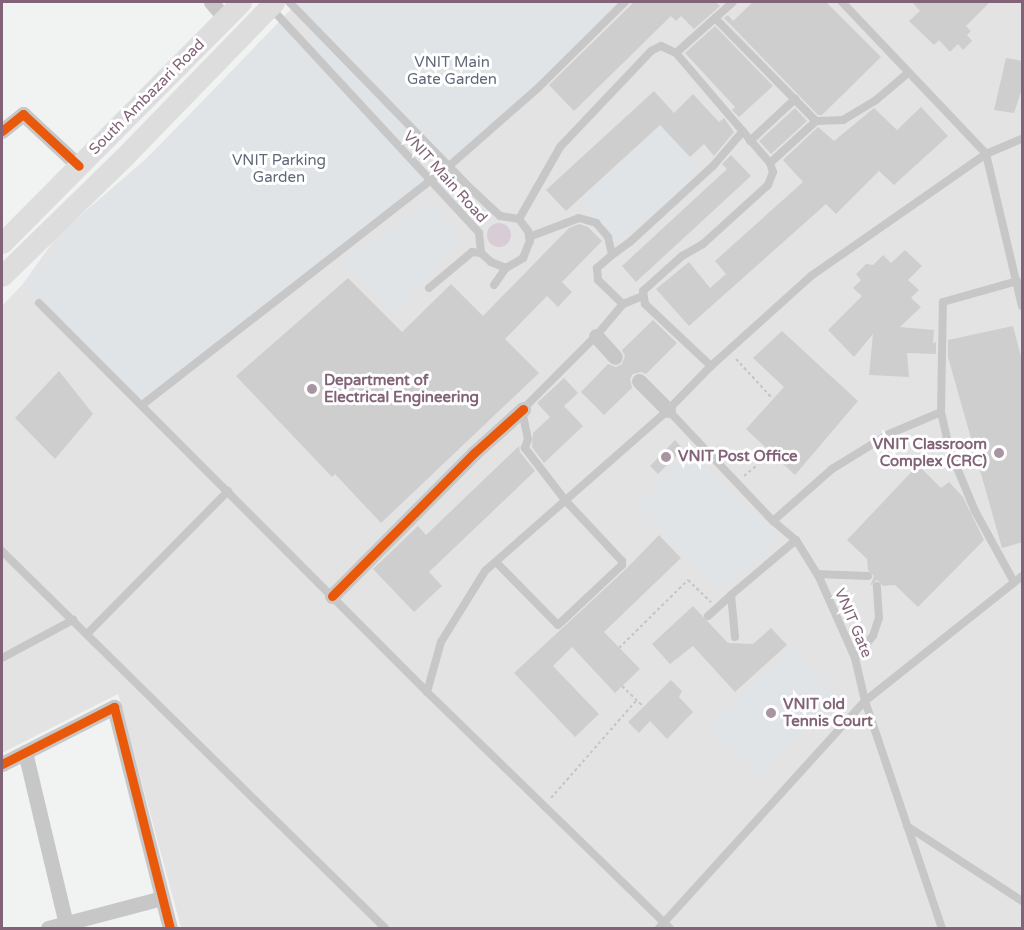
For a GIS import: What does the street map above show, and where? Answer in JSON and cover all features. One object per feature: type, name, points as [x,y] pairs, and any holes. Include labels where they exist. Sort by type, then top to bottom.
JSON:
[{"type":"main road","name":"South Ambazari Road","points":[[2,243],[241,2]]},
{"type":"main road","points":[[2,276],[278,3]]},
{"type":"street","points":[[212,2],[225,18]]},
{"type":"street","points":[[2,131],[23,114],[79,166]]},
{"type":"street","points":[[596,336],[615,357]]},
{"type":"street","points":[[639,381],[668,410]]},
{"type":"street","points":[[332,596],[474,453],[524,409]]},
{"type":"street","points":[[2,764],[114,707],[170,928]]},
{"type":"street","points":[[25,752],[66,926]]},
{"type":"street","points":[[48,928],[66,926],[162,897]]},
{"type":"lane","points":[[142,405],[448,167],[539,87],[625,2]]},
{"type":"lane","points":[[676,53],[733,2]]},
{"type":"lane","points":[[842,2],[986,154],[1023,306]]},
{"type":"lane","name":"VNIT Main Road","points":[[278,3],[500,216],[519,219]]},
{"type":"lane","name":"VNIT Main Road","points":[[278,3],[479,233],[481,253]]},
{"type":"lane","points":[[715,18],[816,121]]},
{"type":"lane","points":[[494,285],[506,268],[523,258],[529,237],[528,231],[519,219],[560,147],[651,51],[661,46],[676,53],[770,163],[773,172],[768,185],[703,244],[682,256],[643,291],[645,304],[711,366]]},
{"type":"lane","points":[[770,163],[816,121],[843,120],[876,100],[908,73]]},
{"type":"lane","points":[[750,141],[795,99]]},
{"type":"lane","points":[[623,303],[598,280],[597,268],[630,242],[713,166],[743,131]]},
{"type":"lane","points":[[427,692],[441,642],[485,571],[668,410],[711,366],[811,276],[986,154],[1023,139]]},
{"type":"lane","points":[[529,237],[579,218],[596,223],[608,237],[612,255]]},
{"type":"lane","points":[[429,288],[472,252],[481,253],[490,262],[506,268]]},
{"type":"lane","points":[[1014,582],[975,511],[950,451],[941,412],[943,302],[1017,281]]},
{"type":"lane","points":[[496,562],[558,625],[562,624],[622,566],[622,561],[566,500],[525,448],[528,439],[524,409],[596,336],[623,303],[643,296]]},
{"type":"lane","points":[[39,303],[664,927],[865,700],[1023,576]]},
{"type":"lane","name":"VNIT Gate","points":[[668,410],[773,521],[796,540],[817,574],[855,658],[865,700],[942,928]]},
{"type":"lane","points":[[773,521],[832,469],[889,434],[941,412]]},
{"type":"lane","points":[[87,634],[228,491]]},
{"type":"lane","points":[[708,616],[796,540]]},
{"type":"lane","points":[[2,551],[385,928]]},
{"type":"lane","points":[[817,574],[868,576]]},
{"type":"lane","points":[[855,658],[873,636],[879,618],[876,586]]},
{"type":"lane","points":[[731,595],[735,637]]},
{"type":"lane","points":[[2,658],[73,620]]},
{"type":"lane","points":[[907,826],[1023,901]]},
{"type":"path","points":[[729,351],[772,398]]},
{"type":"path","points":[[736,482],[771,453]]},
{"type":"path","points":[[619,648],[688,580],[717,608]]},
{"type":"path","points":[[622,686],[643,706]]},
{"type":"path","points":[[544,806],[636,701]]},
{"type":"shaded area","points":[[298,2],[1022,2],[1022,928],[181,928],[118,694],[2,753],[2,306],[22,285],[57,236],[154,152]]},
{"type":"shaded area","points":[[494,223],[504,223],[511,230],[511,240],[504,247],[494,247],[487,240],[487,230]]},
{"type":"green space","name":"VNIT Main Gate Garden","points":[[298,2],[625,2],[448,167],[294,6]]},
{"type":"green space","name":"VNIT Parking Garden","points":[[282,20],[432,180],[142,405],[22,285],[63,244],[57,236],[144,161]]},
{"type":"green space","points":[[316,36],[431,157],[424,164],[310,44]]},
{"type":"green space","points":[[660,125],[702,172],[616,246],[578,201]]},
{"type":"green space","points":[[447,174],[480,208],[471,218],[437,180]]},
{"type":"green space","points":[[431,199],[463,241],[394,313],[343,264]]},
{"type":"green space","points":[[690,450],[781,538],[719,591],[638,504]]},
{"type":"green space","name":"VNIT old Tennis Court","points":[[790,648],[835,697],[760,776],[706,728]]},
{"type":"building","points":[[634,2],[716,2],[720,6],[694,29],[681,16],[676,21],[671,16],[574,111],[549,85]]},
{"type":"building","points":[[753,2],[826,2],[881,57],[822,115],[818,115],[724,18],[728,15],[733,21]]},
{"type":"building","points":[[912,2],[990,2],[966,26],[971,31],[967,35],[972,41],[963,50],[958,44],[950,52],[939,40],[934,45],[909,21],[920,11]]},
{"type":"building","points":[[715,26],[773,86],[739,117],[732,110],[735,107],[685,53]]},
{"type":"building","points":[[1006,58],[1023,61],[1023,86],[1014,113],[994,110]]},
{"type":"building","points":[[654,91],[674,113],[693,94],[719,122],[724,118],[734,132],[714,156],[704,144],[690,157],[660,125],[566,211],[546,190]]},
{"type":"building","points":[[921,107],[948,136],[894,185],[879,171],[836,214],[826,204],[689,326],[656,289],[689,262],[710,288],[726,274],[715,261],[803,182],[783,160],[818,127],[834,141],[874,108],[897,130]]},
{"type":"building","points":[[795,108],[807,121],[771,154],[759,141]]},
{"type":"building","points":[[731,155],[751,176],[636,282],[622,266],[727,169],[722,164]]},
{"type":"building","points":[[579,224],[588,227],[602,241],[562,282],[572,292],[558,307],[547,296],[505,339],[539,373],[381,523],[335,474],[332,477],[236,376],[348,278],[402,332],[451,284],[483,316],[569,228]]},
{"type":"building","points":[[905,250],[922,266],[908,280],[919,290],[911,298],[921,307],[900,327],[934,330],[933,343],[936,342],[936,354],[907,353],[909,377],[869,375],[873,334],[854,357],[828,330],[862,296],[853,288],[861,280],[856,274],[866,264],[873,265],[883,255],[891,263]]},
{"type":"building","points":[[653,320],[677,343],[646,374],[641,372],[633,374],[630,379],[632,388],[604,415],[581,392],[608,364],[616,367],[622,364],[625,356],[622,350]]},
{"type":"building","name":"VNIT Classroom Complex (CRC)","points":[[1013,326],[1023,364],[1023,542],[1002,548],[948,357],[948,340]]},
{"type":"building","points":[[782,331],[858,401],[795,475],[746,429],[784,387],[753,358]]},
{"type":"building","points":[[59,371],[93,414],[55,459],[15,418]]},
{"type":"building","points":[[564,378],[578,393],[564,406],[583,426],[544,463],[532,447],[533,433],[550,417],[537,403]]},
{"type":"building","name":"VNIT Post Office","points":[[675,440],[683,449],[658,474],[650,466]]},
{"type":"building","points":[[519,446],[520,452],[535,471],[429,572],[442,586],[414,612],[373,569],[418,526],[426,535]]},
{"type":"building","points":[[918,465],[941,488],[949,482],[963,497],[984,540],[918,607],[895,585],[883,586],[877,580],[870,586],[874,576],[868,570],[867,559],[847,540]]},
{"type":"building","points":[[659,535],[681,558],[604,632],[640,669],[615,693],[572,647],[553,666],[599,714],[575,737],[514,673],[626,569]]},
{"type":"building","points":[[693,606],[728,643],[753,644],[771,628],[787,645],[735,692],[693,646],[670,664],[652,644]]},
{"type":"building","points":[[671,680],[682,691],[679,697],[693,712],[667,739],[650,721],[639,733],[628,722]]},
{"type":"cycle path","points":[[2,131],[23,114],[79,166]]},
{"type":"cycle path","points":[[332,596],[474,453],[523,409]]},
{"type":"cycle path","points":[[2,764],[114,707],[170,928]]},
{"type":"place","name":"Department of Electrical Engineering","points":[[312,389]]},
{"type":"place","name":"VNIT Classroom Complex (CRC)","points":[[999,453]]},
{"type":"place","name":"VNIT Post Office","points":[[666,457]]},
{"type":"place","name":"VNIT old Tennis Court","points":[[771,713]]}]
